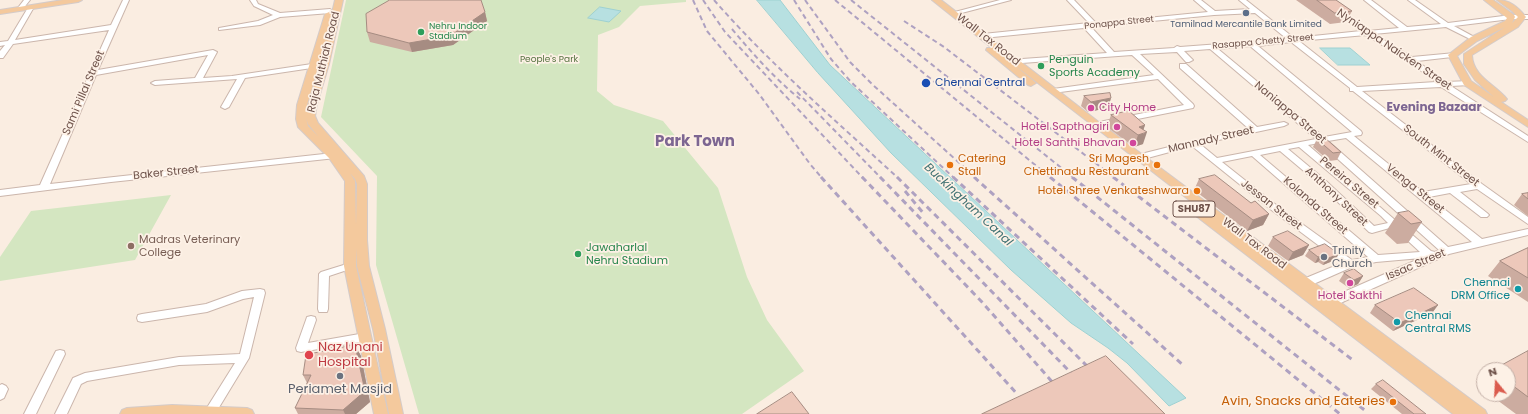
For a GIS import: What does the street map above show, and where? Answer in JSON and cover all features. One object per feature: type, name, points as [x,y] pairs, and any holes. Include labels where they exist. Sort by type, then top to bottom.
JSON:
[{"type":"main road","points":[[0,12],[20,9],[29,4],[78,0]]},
{"type":"main road","name":"Raja Muthiah Road","points":[[332,0],[310,116],[313,124],[355,179]]},
{"type":"main road","name":"Raja Muthiah Road","points":[[339,0],[319,65],[302,105],[301,118],[303,127],[355,179],[362,184],[361,240],[363,266],[379,329],[396,414]]},
{"type":"main road","name":"Wall Tax Road","points":[[928,0],[979,40],[1052,91],[1480,414]]},
{"type":"main road","name":"Wall Tax Road","points":[[936,0],[983,36],[1010,62],[1464,414]]},
{"type":"main road","points":[[1488,0],[1511,17],[1508,23],[1474,39],[1452,55],[1467,83],[1526,120]]},
{"type":"main road","points":[[1501,0],[1525,17],[1468,54],[1468,64],[1478,78],[1526,120]]},
{"type":"main road","points":[[355,179],[350,266],[381,414]]},
{"type":"main road","points":[[127,414],[158,411],[247,414]]},
{"type":"street","name":"Sami Pillai Street","points":[[44,187],[113,26],[126,0]]},
{"type":"street","points":[[253,0],[256,5],[279,15]]},
{"type":"street","points":[[954,13],[1008,0]]},
{"type":"street","points":[[1070,0],[1094,25]]},
{"type":"street","points":[[1198,0],[1214,13]]},
{"type":"street","name":"South Mint Street","points":[[1242,0],[1353,89],[1479,186],[1528,221]]},
{"type":"street","name":"Nyniappa Naicken Street","points":[[1320,0],[1366,32],[1410,59],[1444,85],[1528,140]]},
{"type":"street","points":[[1367,0],[1405,29]]},
{"type":"street","points":[[1411,0],[1447,25],[1474,39]]},
{"type":"street","points":[[0,56],[10,43],[29,4]]},
{"type":"street","points":[[222,29],[260,23],[279,15],[330,11]]},
{"type":"street","name":"Ponappa Street","points":[[983,36],[1214,13],[1256,11]]},
{"type":"street","name":"Rasappa Chetty Street","points":[[1010,62],[1177,48],[1252,44],[1447,25],[1511,17],[1525,17]]},
{"type":"street","points":[[0,44],[113,26]]},
{"type":"street","points":[[1086,26],[1112,54]]},
{"type":"street","points":[[1214,161],[1358,133],[1252,44]]},
{"type":"street","name":"Naniappa Street","points":[[1212,46],[1237,69],[1322,140],[1384,196],[1437,253]]},
{"type":"street","points":[[1177,48],[1189,60]]},
{"type":"street","points":[[93,73],[213,52],[197,80]]},
{"type":"street","points":[[1097,125],[1190,106],[1133,52]]},
{"type":"street","points":[[1410,59],[1452,55]]},
{"type":"street","points":[[155,83],[242,77],[319,65]]},
{"type":"street","points":[[1183,66],[1255,130]]},
{"type":"street","points":[[225,107],[242,77]]},
{"type":"street","points":[[1052,91],[1159,77]]},
{"type":"street","points":[[1353,89],[1467,83]]},
{"type":"street","name":"Mannady Street","points":[[1140,157],[1193,143],[1284,124]]},
{"type":"street","name":"Venga Street","points":[[1348,135],[1481,244]]},
{"type":"street","name":"Jessan Street","points":[[1193,143],[1277,210],[1350,264]]},
{"type":"street","name":"Pereira Street","points":[[1301,144],[1395,224],[1437,253]]},
{"type":"street","name":"Anthony Street","points":[[1282,148],[1321,181],[1372,230],[1395,224]]},
{"type":"street","name":"Kolanda Street","points":[[1253,153],[1376,259]]},
{"type":"street","name":"Baker Street","points":[[0,193],[333,156]]},
{"type":"street","points":[[1423,195],[1479,186]]},
{"type":"street","points":[[1453,191],[1484,215]]},
{"type":"street","name":"Issac Street","points":[[1332,302],[1437,253],[1528,232]]},
{"type":"street","points":[[1306,283],[1350,264],[1376,259],[1437,253]]},
{"type":"street","points":[[323,309],[324,274],[350,266]]},
{"type":"street","points":[[142,318],[207,308],[242,295],[260,293],[244,358],[210,412]]},
{"type":"street","points":[[311,320],[301,348],[365,337]]},
{"type":"street","points":[[30,414],[60,354]]},
{"type":"street","points":[[61,414],[77,381],[85,376],[178,361],[244,358]]},
{"type":"green space","name":"People's Park","points":[[346,0],[686,0],[686,2],[640,6],[619,27],[598,35],[597,91],[614,105],[663,121],[718,188],[747,277],[767,320],[804,371],[742,414],[419,414],[376,265],[377,176],[321,117]]},
{"type":"green space","points":[[171,195],[135,260],[0,281],[0,257],[31,211]]},
{"type":"water","name":"Buckingham Canal","points":[[757,0],[780,0],[830,65],[1186,398],[1169,406],[1127,363],[1071,323],[1011,270],[891,153],[818,73]]},
{"type":"water","points":[[600,7],[621,11],[609,22],[588,18]]},
{"type":"water","points":[[1320,48],[1350,48],[1370,65],[1338,65]]},
{"type":"building","name":"Nehru Indoor Stadium","points":[[390,0],[481,0],[485,12],[450,36],[409,43],[367,32],[366,14]]},
{"type":"building","points":[[1317,0],[1336,0],[1352,11],[1335,13]]},
{"type":"building","points":[[1110,93],[1111,98],[1091,102],[1084,96]]},
{"type":"building","points":[[1129,111],[1145,125],[1139,127],[1147,132],[1138,135],[1111,115]]},
{"type":"building","points":[[1325,138],[1341,152],[1333,153],[1317,139]]},
{"type":"building","points":[[1215,175],[1251,203],[1255,201],[1269,214],[1253,220],[1199,179]]},
{"type":"building","points":[[1528,193],[1528,199],[1522,194]]},
{"type":"building","points":[[1409,211],[1422,222],[1411,224],[1398,213]]},
{"type":"building","points":[[1288,231],[1309,245],[1293,252],[1273,237]]},
{"type":"building","points":[[1325,244],[1339,254],[1326,259],[1322,256],[1318,257],[1309,250]]},
{"type":"building","points":[[1528,248],[1528,278],[1500,261]]},
{"type":"building","points":[[1354,269],[1363,276],[1354,280],[1344,273]]},
{"type":"building","points":[[1414,288],[1438,305],[1400,323],[1375,305]]},
{"type":"building","name":"Periamet Masjid","points":[[355,345],[365,391],[343,410],[295,408],[311,375],[303,375],[306,355]]},
{"type":"building","points":[[1528,351],[1528,397],[1516,388],[1516,362],[1508,362]]},
{"type":"building","points":[[1106,356],[1165,414],[982,414]]},
{"type":"building","points":[[1383,380],[1426,414],[1414,414],[1376,384]]},
{"type":"building","points":[[792,392],[809,414],[757,414]]},
{"type":"railway","points":[[693,0],[707,31],[759,94],[822,178]]},
{"type":"railway","points":[[703,0],[725,32],[863,178]]},
{"type":"railway","points":[[714,0],[735,24],[780,69],[898,178]]},
{"type":"railway","points":[[794,0],[831,59],[851,82],[954,178]]},
{"type":"railway","points":[[805,0],[850,62],[873,85],[976,178]]},
{"type":"railway","points":[[835,0],[1051,178]]},
{"type":"railway","points":[[851,0],[1074,178]]},
{"type":"railway","points":[[904,21],[944,47],[1115,178]]},
{"type":"railway","points":[[732,29],[764,66],[800,99]]},
{"type":"railway","points":[[797,92],[881,178]]},
{"type":"railway","points":[[821,177],[1018,395]]},
{"type":"railway","points":[[862,177],[981,301],[1055,385]]},
{"type":"railway","points":[[880,177],[1075,377]]},
{"type":"railway","points":[[897,177],[1091,370]]},
{"type":"railway","points":[[953,177],[1133,344]]},
{"type":"railway","points":[[974,177],[1183,365]]},
{"type":"railway","points":[[1050,177],[1340,414]]},
{"type":"railway","points":[[1072,177],[1367,412]]},
{"type":"railway","points":[[1113,177],[1354,361]]},
{"type":"railway","points":[[905,191],[924,214]]},
{"type":"place","name":"Tamilnad Mercantile Bank Limited","points":[[1246,13]]},
{"type":"place","name":"Nehru Indoor Stadium","points":[[421,32]]},
{"type":"place","name":"Penguin Sports Academy","points":[[1041,66]]},
{"type":"place","name":"Chennai Central","points":[[926,83]]},
{"type":"place","name":"City Home","points":[[1091,108]]},
{"type":"place","name":"Hotel Sapthagiri","points":[[1117,127]]},
{"type":"place","name":"Hotel Santhi Bhavan","points":[[1133,143]]},
{"type":"place","name":"Catering Stall","points":[[950,165]]},
{"type":"place","name":"Sri Magesh Chettinadu Restaurant","points":[[1157,165]]},
{"type":"place","name":"Hotel Shree Venkateshwara","points":[[1197,191]]},
{"type":"place","name":"Madras Veterinary College","points":[[131,246]]},
{"type":"place","name":"Jawaharlal Nehru Stadium","points":[[578,254]]},
{"type":"place","name":"Trinity Church","points":[[1324,257]]},
{"type":"place","name":"Hotel Sakthi","points":[[1350,283]]},
{"type":"place","name":"Chennai DRM Office","points":[[1518,289]]},
{"type":"place","name":"Chennai Central RMS","points":[[1397,322]]},
{"type":"place","name":"Naz Unani Hospital","points":[[309,355]]},
{"type":"place","name":"Periamet Masjid","points":[[340,376]]},
{"type":"place","name":"Avin, Snacks and Eateries","points":[[1393,402]]},
{"type":"district","name":"Evening Bazaar","points":[[1434,108]]},
{"type":"district","name":"Park Town","points":[[695,142]]}]
